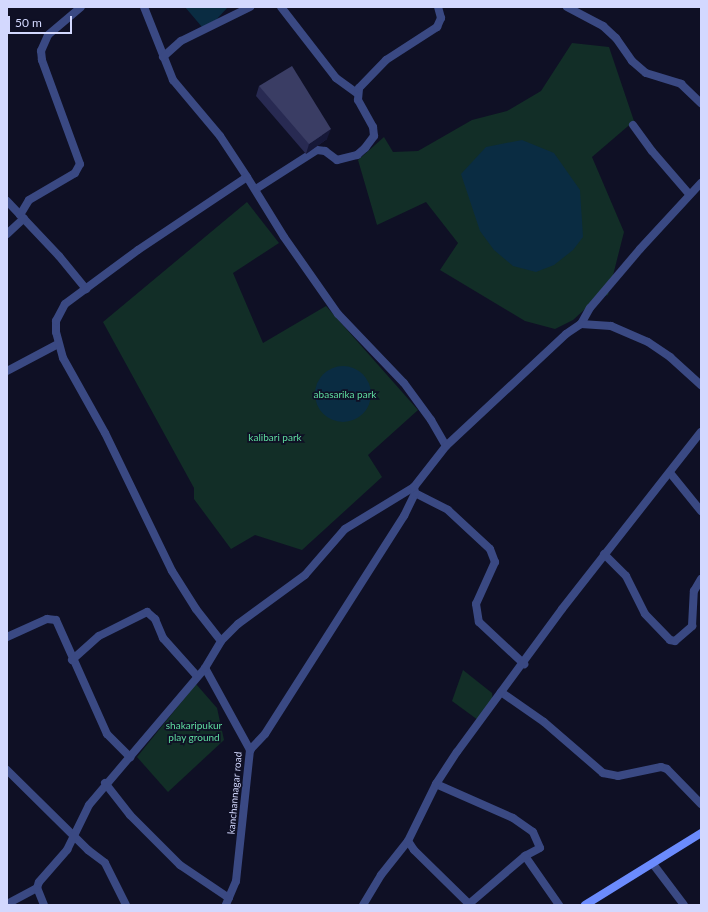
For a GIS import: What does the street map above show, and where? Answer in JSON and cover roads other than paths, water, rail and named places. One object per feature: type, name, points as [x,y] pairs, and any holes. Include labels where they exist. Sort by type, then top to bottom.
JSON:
[{"type":"main road","points":[[588,904],[701,833]]},
{"type":"street","points":[[7,234],[22,216],[29,200],[75,173],[80,164],[42,60],[41,51],[48,35],[81,7]]},
{"type":"street","points":[[144,7],[173,80],[220,136],[256,189],[284,237],[338,314],[404,383],[431,420],[446,446]]},
{"type":"street","points":[[163,57],[181,41],[250,7]]},
{"type":"street","points":[[256,189],[317,150],[325,151],[336,160],[357,155],[374,136],[373,127],[357,93],[336,78],[281,7]]},
{"type":"street","points":[[357,93],[358,88],[386,60],[437,28],[441,18],[438,7]]},
{"type":"street","points":[[567,7],[603,26],[646,73],[681,84],[701,103]]},
{"type":"street","points":[[633,125],[652,151],[689,194]]},
{"type":"street","points":[[221,641],[196,609],[172,571],[105,433],[63,358],[56,332],[59,313],[64,304],[138,250],[247,177]]},
{"type":"street","points":[[250,750],[268,730],[404,516],[414,490],[446,446],[557,342],[581,324],[600,296],[689,194],[701,183]]},
{"type":"street","points":[[7,201],[86,289]]},
{"type":"street","points":[[581,324],[603,324],[632,334],[670,357],[701,385]]},
{"type":"street","points":[[7,371],[58,344]]},
{"type":"street","points":[[364,905],[381,875],[408,840],[436,784],[501,692],[524,664],[604,554],[671,474],[701,432]]},
{"type":"street","points":[[671,474],[699,506]]},
{"type":"street","points":[[7,904],[37,888],[46,873],[67,850],[89,805],[105,783],[130,757],[205,668],[221,641],[238,624],[305,575],[345,529],[414,490]]},
{"type":"street","points":[[414,490],[448,510],[490,549],[495,562],[478,600],[479,622],[524,664]]},
{"type":"street","points":[[604,554],[626,576],[645,614],[670,640],[675,641],[692,626],[694,591],[701,579]]},
{"type":"street","points":[[72,660],[100,636],[148,612],[155,619],[163,638],[197,676]]},
{"type":"street","points":[[7,636],[52,618],[59,624],[72,660],[107,734],[130,757]]},
{"type":"street","name":"kanchannagar road","points":[[205,668],[250,750],[236,881],[228,902]]},
{"type":"street","points":[[501,692],[544,722],[603,773],[618,776],[661,767],[667,769],[701,804]]},
{"type":"street","points":[[7,770],[74,836],[105,863],[126,905]]},
{"type":"street","points":[[105,783],[130,815],[180,865],[228,902]]},
{"type":"street","points":[[408,840],[414,850],[469,904],[525,856],[540,848],[533,832],[524,824],[436,784]]},
{"type":"street","points":[[525,856],[559,905]]},
{"type":"street","points":[[653,864],[684,905]]},
{"type":"street","points":[[37,888],[44,905]]},
{"type":"water","points":[[185,7],[228,7],[216,20],[202,27]]},
{"type":"water","points":[[522,140],[554,153],[580,190],[583,237],[573,250],[554,265],[536,272],[513,266],[494,250],[480,231],[461,174],[486,147]]},
{"type":"water","points":[[337,366],[349,366],[363,374],[371,388],[369,405],[363,414],[349,422],[337,422],[327,417],[320,410],[315,400],[315,388],[320,378],[327,371]]},
{"type":"park label","name":"abasarika park","points":[[345,395]]},
{"type":"park label","name":"kalibari park","points":[[275,438]]},
{"type":"park label","name":"shakaripukur play ground","points":[[194,730]]}]
